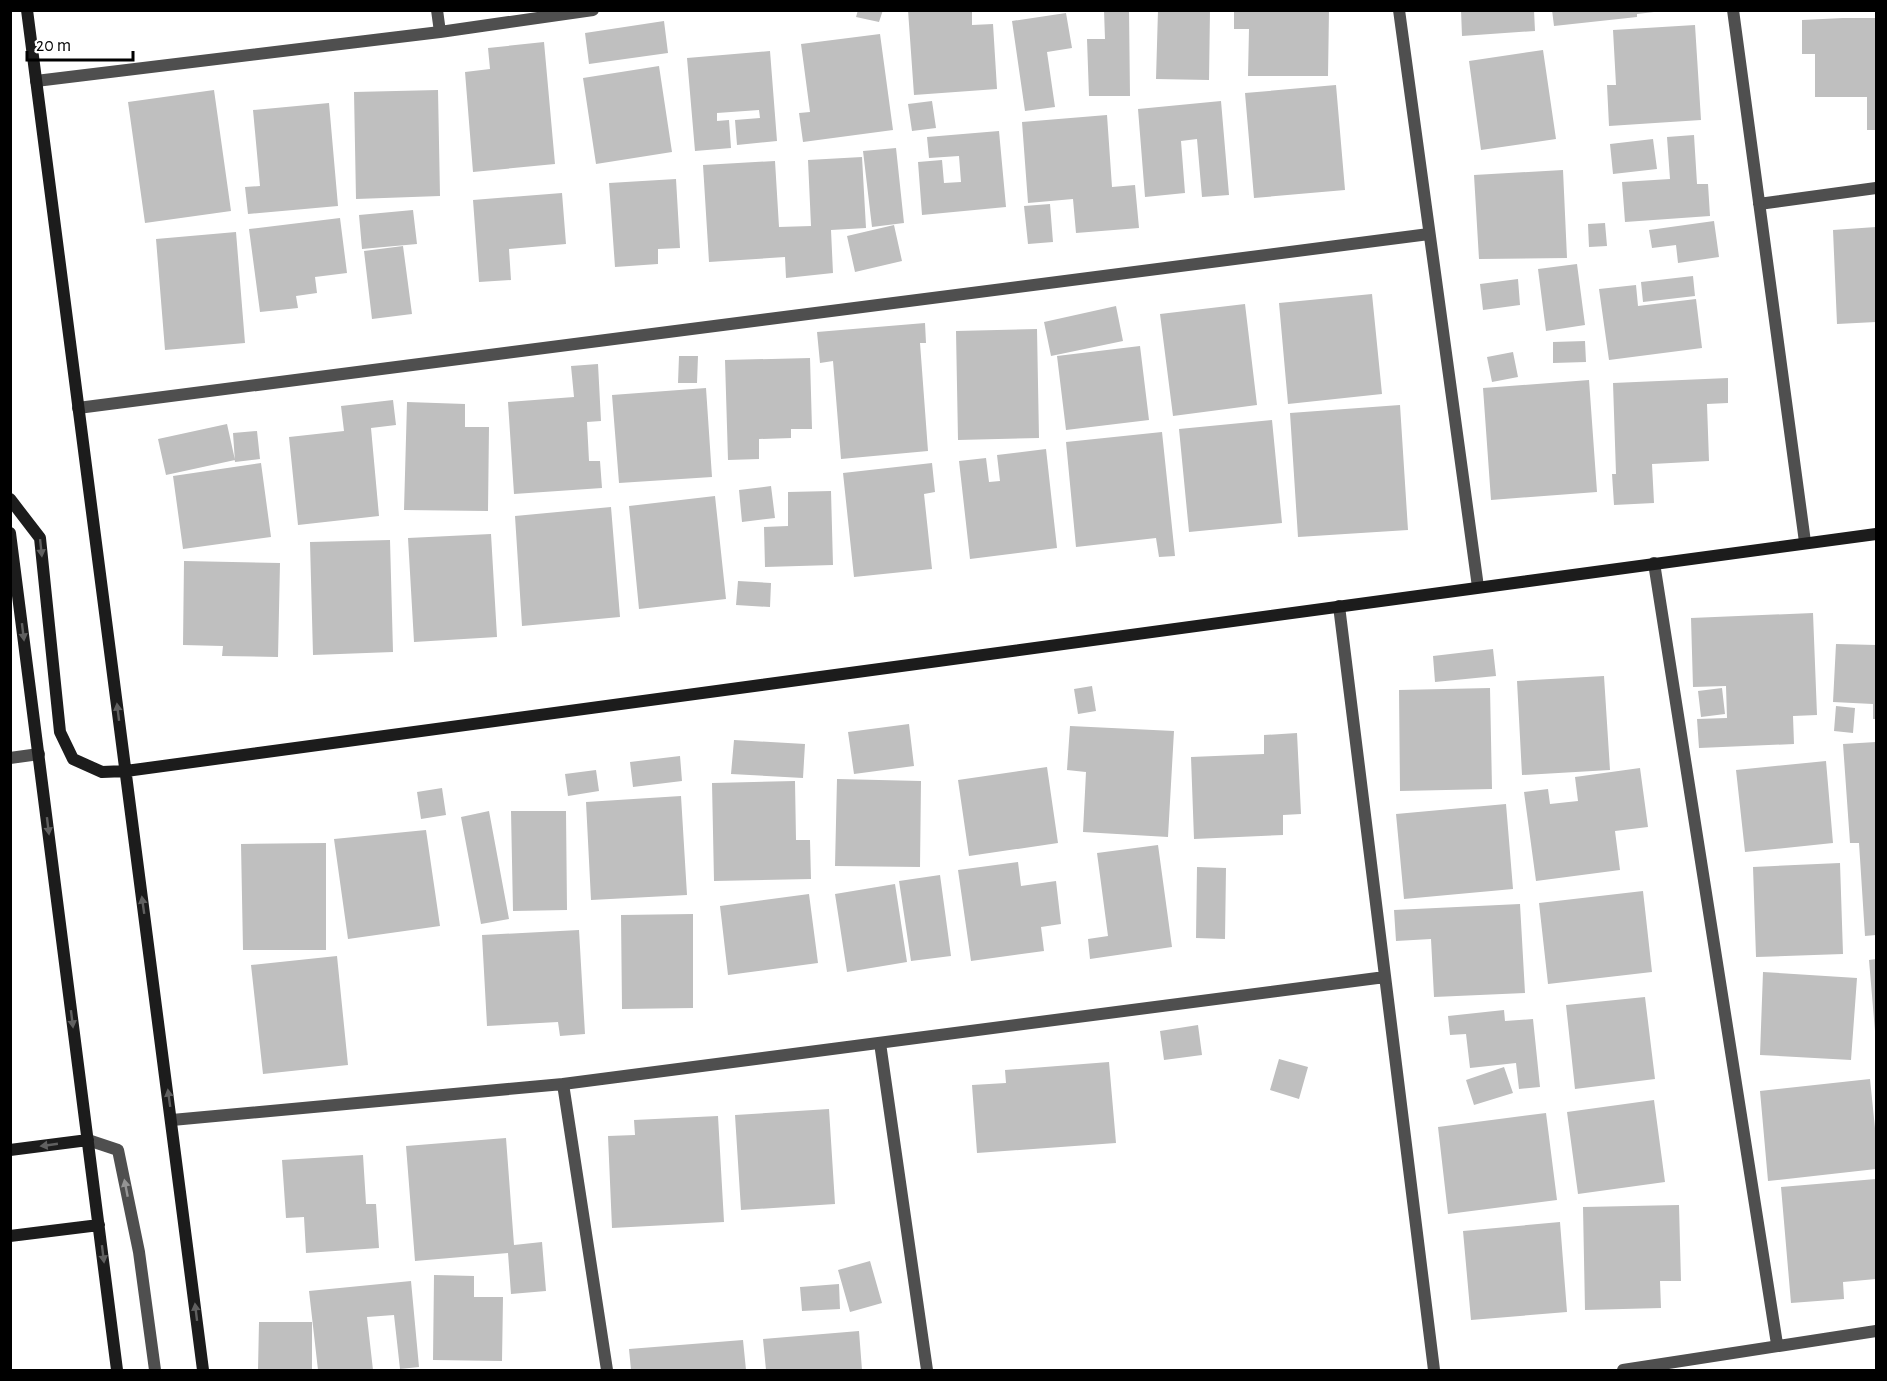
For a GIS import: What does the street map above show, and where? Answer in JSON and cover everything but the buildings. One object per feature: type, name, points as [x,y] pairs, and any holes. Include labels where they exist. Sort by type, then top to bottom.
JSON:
[{"type":"street","points":[[27,10],[203,1371]]},
{"type":"street","points":[[437,10],[440,32]]},
{"type":"street","points":[[36,81],[440,32],[593,10]]},
{"type":"street","points":[[1399,10],[1478,586]]},
{"type":"street","points":[[1733,10],[1805,542]]},
{"type":"street","points":[[1759,204],[1876,188]]},
{"type":"street","points":[[78,408],[1430,234]]},
{"type":"street","points":[[10,499],[40,538],[60,732],[73,759],[102,772],[126,771],[1478,586],[1876,534]]},
{"type":"street","points":[[10,533],[117,1371]]},
{"type":"street","points":[[1654,563],[1778,1344]]},
{"type":"street","points":[[1339,606],[1434,1371]]},
{"type":"street","points":[[10,758],[39,754]]},
{"type":"street","points":[[172,1120],[563,1084],[1385,977]]},
{"type":"street","points":[[880,1043],[927,1371]]},
{"type":"street","points":[[563,1084],[607,1371]]},
{"type":"street","points":[[10,1150],[88,1140],[118,1150],[139,1252],[155,1371]]},
{"type":"street","points":[[10,1236],[99,1225]]},
{"type":"street","points":[[1623,1371],[1778,1344],[1876,1331]]}]
